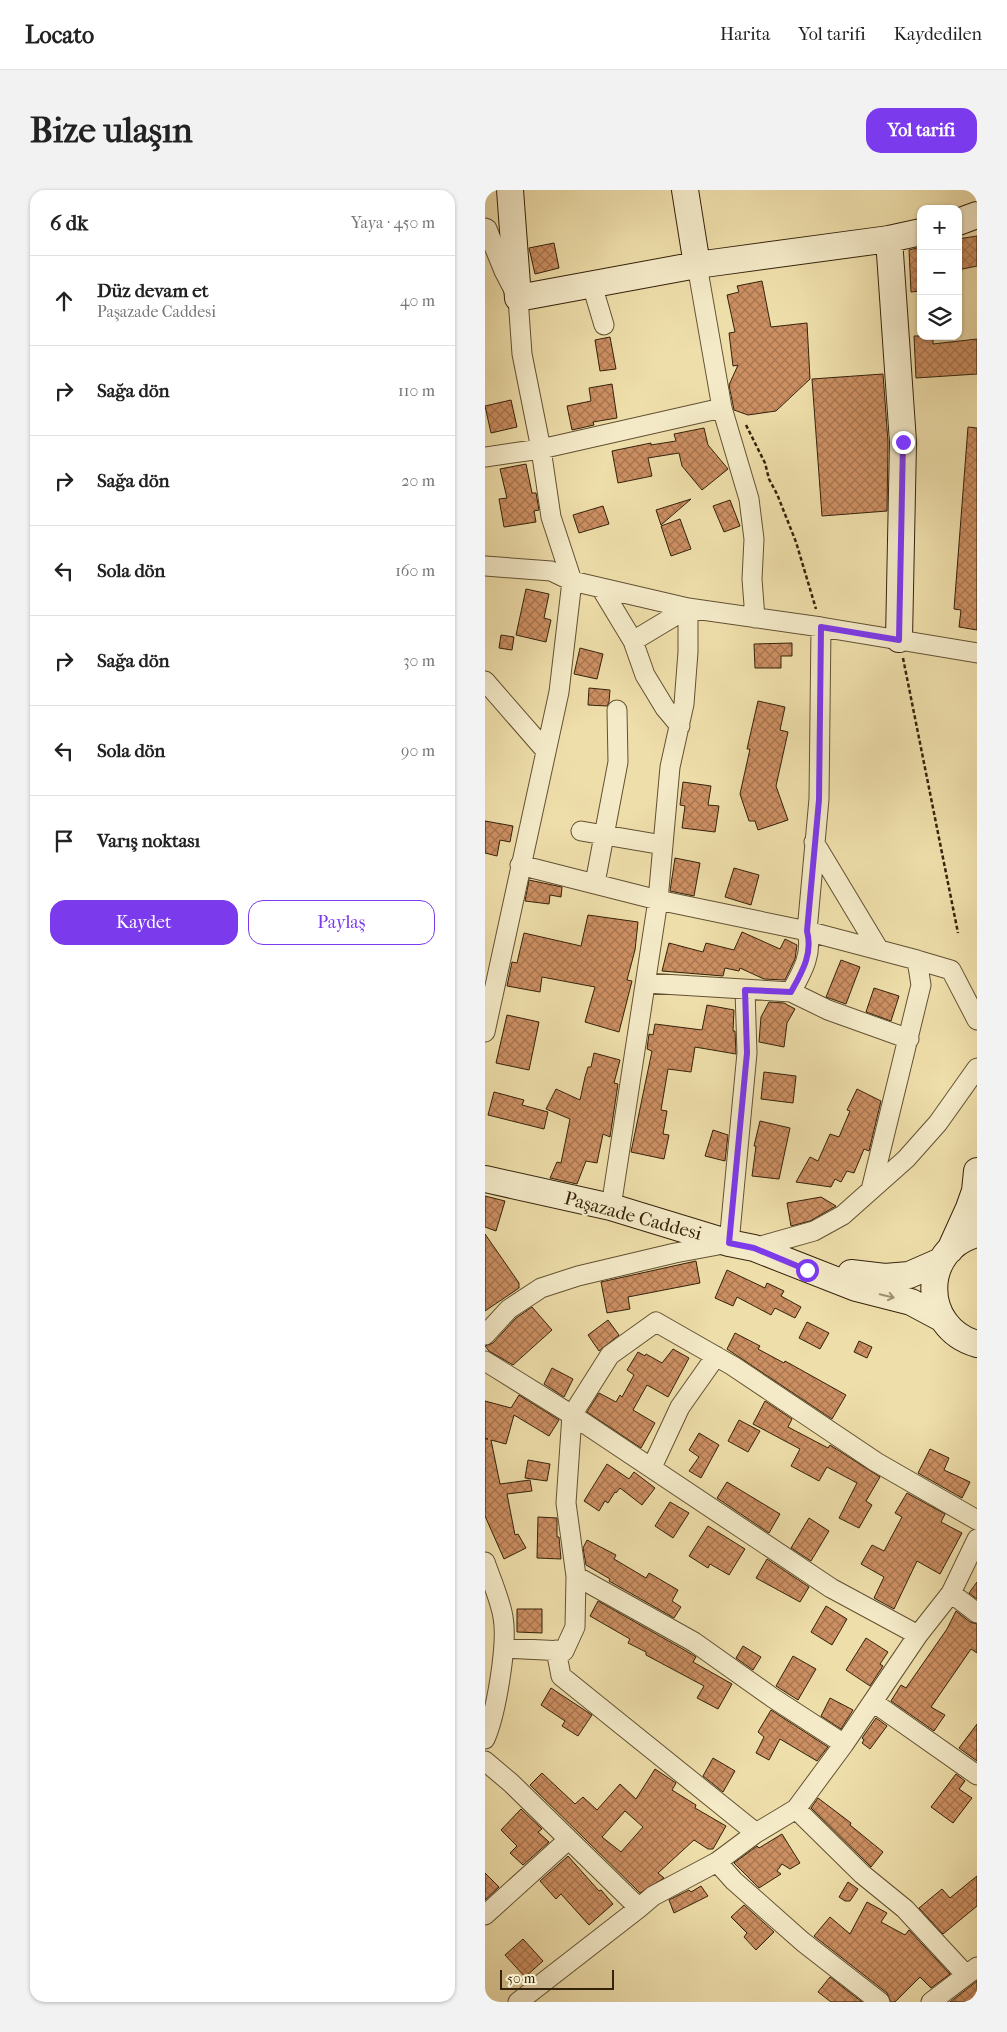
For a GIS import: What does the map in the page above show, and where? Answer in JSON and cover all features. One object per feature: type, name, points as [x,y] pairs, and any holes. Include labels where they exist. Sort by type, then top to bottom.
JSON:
[{"type":"street","points":[[485,1032],[559,692],[572,581],[551,517],[541,448],[522,354],[510,190]]},
{"type":"street","points":[[685,190],[723,408],[749,499],[754,539],[752,579],[755,618]]},
{"type":"street","points":[[962,221],[977,215]]},
{"type":"street","points":[[485,228],[487,228],[504,271],[518,298]]},
{"type":"street","points":[[518,298],[697,265],[889,239],[917,233]]},
{"type":"street","points":[[889,239],[903,442],[899,640]]},
{"type":"street","points":[[592,285],[604,325]]},
{"type":"street","points":[[485,457],[541,448],[723,408]]},
{"type":"street","points":[[485,566],[551,571],[572,581],[687,608],[821,627],[977,653]]},
{"type":"street","points":[[601,588],[633,641],[645,675],[665,708],[680,726]]},
{"type":"street","points":[[633,641],[687,608]]},
{"type":"street","points":[[611,1207],[658,900],[670,767],[685,704],[688,652],[687,608]]},
{"type":"street","points":[[791,992],[805,965],[810,943],[807,931],[819,800],[821,627]]},
{"type":"street","points":[[485,681],[546,751]]},
{"type":"street","points":[[595,884],[618,762],[617,710]]},
{"type":"street","points":[[581,832],[663,845]]},
{"type":"street","points":[[814,842],[879,950]]},
{"type":"street","points":[[520,865],[658,900],[807,931],[951,970],[977,1020]]},
{"type":"street","points":[[871,1190],[921,985],[917,960]]},
{"type":"street","points":[[646,983],[791,992],[829,1010],[909,1039]]},
{"type":"street","points":[[485,1335],[509,1309],[541,1288],[578,1276],[675,1253],[729,1243],[747,1053],[745,990]]},
{"type":"street","points":[[754,1248],[814,1231],[843,1215],[906,1159],[938,1123],[977,1068]]},
{"type":"street","points":[[941,1318],[934,1290],[935,1275],[975,1191],[977,1171]]},
{"type":"street","name":"Paşazade Caddesi","points":[[485,1179],[611,1207],[729,1243],[754,1248],[856,1288],[911,1302],[941,1318],[963,1338],[976,1344]]},
{"type":"street","points":[[807,1270],[885,1277],[909,1275],[945,1256],[961,1240],[977,1234]]},
{"type":"street","points":[[497,1657],[556,1650],[564,1651],[575,1626],[575,1576],[566,1503],[572,1415],[610,1355],[656,1322],[716,1356],[876,1462],[977,1520]]},
{"type":"street","points":[[651,1467],[680,1407],[716,1356]]},
{"type":"street","points":[[485,1361],[572,1415],[831,1588],[918,1635]]},
{"type":"street","points":[[518,2002],[653,1896],[717,1862],[755,1833],[796,1809],[844,1744],[918,1635],[951,1593],[977,1539]]},
{"type":"street","points":[[485,1562],[503,1617],[497,1657],[491,1724],[485,1739]]},
{"type":"street","points":[[575,1576],[694,1642],[773,1698],[844,1744]]},
{"type":"street","points":[[951,1593],[977,1613]]},
{"type":"street","points":[[556,1650],[561,1676],[755,1833]]},
{"type":"street","points":[[873,1702],[977,1775]]},
{"type":"street","points":[[485,1761],[511,1783],[639,1908]]},
{"type":"street","points":[[796,1809],[861,1874],[905,1909],[971,1971],[931,2002]]},
{"type":"street","points":[[485,1915],[568,1840]]},
{"type":"street","points":[[717,1862],[734,1881],[803,1942],[880,2002]]},
{"type":"path","points":[[746,425],[765,463],[769,479],[796,542],[821,627]]},
{"type":"path","points":[[899,640],[958,933]]},
{"type":"building","points":[[977,236],[977,266],[962,269],[962,238]]},
{"type":"building","points":[[554,243],[559,268],[535,274],[529,248]]},
{"type":"building","points":[[917,248],[917,291],[911,292],[909,250]]},
{"type":"building","points":[[762,281],[771,327],[807,323],[810,379],[776,411],[748,415],[734,410],[729,385],[738,365],[733,366],[729,333],[735,332],[727,295],[739,292],[737,286]]},
{"type":"building","points":[[914,336],[917,336],[917,340],[933,340],[933,344],[977,339],[977,374],[916,378]]},
{"type":"building","points":[[610,337],[616,369],[600,371],[595,340]]},
{"type":"building","points":[[883,374],[888,442],[887,511],[822,516],[812,379]]},
{"type":"building","points":[[612,384],[617,418],[593,422],[594,425],[572,430],[567,406],[591,401],[589,388]]},
{"type":"building","points":[[511,400],[517,427],[491,433],[485,406]]},
{"type":"building","points":[[968,427],[977,428],[977,630],[959,627],[961,610],[954,609]]},
{"type":"building","points":[[704,428],[708,445],[728,469],[702,490],[682,466],[679,453],[648,458],[652,476],[618,483],[612,451],[651,443],[651,445],[676,441],[674,434]]},
{"type":"building","points":[[526,464],[532,493],[536,493],[539,510],[534,511],[536,522],[504,527],[499,499],[507,498],[500,469]]},
{"type":"building","points":[[691,499],[661,525],[656,510]]},
{"type":"building","points":[[730,500],[740,526],[724,532],[713,506]]},
{"type":"building","points":[[603,506],[609,524],[579,533],[573,515]]},
{"type":"building","points":[[680,519],[691,549],[671,556],[661,526]]},
{"type":"building","points":[[526,589],[549,594],[544,618],[551,620],[546,642],[516,635]]},
{"type":"building","points":[[501,635],[514,637],[512,650],[499,648]]},
{"type":"building","points":[[792,643],[792,656],[781,656],[781,668],[755,668],[754,644]]},
{"type":"building","points":[[580,648],[603,654],[597,679],[574,674]]},
{"type":"building","points":[[589,688],[610,690],[607,706],[588,705]]},
{"type":"building","points":[[758,701],[785,707],[780,730],[788,732],[776,786],[788,820],[758,830],[755,821],[749,821],[740,794],[750,749],[747,749]]},
{"type":"building","points":[[683,782],[711,786],[708,805],[719,806],[715,832],[682,828],[685,806],[680,805]]},
{"type":"building","points":[[485,821],[513,826],[510,842],[500,840],[497,856],[485,853]]},
{"type":"building","points":[[675,858],[700,863],[694,896],[670,891]]},
{"type":"building","points":[[734,868],[759,875],[751,905],[725,897]]},
{"type":"building","points":[[529,880],[562,887],[561,897],[550,895],[549,904],[525,901]]},
{"type":"building","points":[[588,915],[638,922],[635,950],[627,980],[632,981],[619,1032],[585,1022],[595,987],[542,977],[540,992],[507,986],[512,962],[517,963],[524,933],[581,946]]},
{"type":"building","points":[[742,932],[780,949],[785,939],[797,945],[795,959],[785,980],[764,979],[740,968],[739,971],[725,968],[723,976],[662,971],[669,943],[703,952],[706,943],[734,950]]},
{"type":"building","points":[[841,960],[860,967],[846,1004],[826,997]]},
{"type":"building","points":[[874,988],[899,996],[891,1021],[866,1012]]},
{"type":"building","points":[[769,1002],[784,1003],[795,1009],[787,1023],[784,1047],[759,1042],[761,1017]]},
{"type":"building","points":[[707,1005],[734,1010],[733,1031],[735,1031],[736,1054],[695,1047],[691,1072],[668,1069],[661,1110],[667,1111],[663,1134],[669,1135],[664,1159],[631,1152],[652,1051],[647,1049],[649,1034],[653,1035],[655,1024],[702,1030]]},
{"type":"building","points":[[507,1015],[539,1022],[529,1070],[496,1063]]},
{"type":"building","points":[[594,1053],[620,1060],[614,1083],[618,1084],[610,1137],[603,1134],[597,1163],[586,1161],[577,1184],[550,1178],[557,1162],[561,1163],[570,1119],[546,1109],[556,1089],[580,1100],[585,1077],[588,1067],[591,1067]]},
{"type":"building","points":[[764,1072],[796,1076],[793,1103],[761,1099]]},
{"type":"building","points":[[857,1089],[881,1101],[869,1151],[864,1149],[854,1173],[847,1171],[841,1182],[835,1179],[831,1187],[796,1182],[810,1157],[818,1161],[830,1134],[839,1137],[850,1111],[847,1110]]},
{"type":"building","points":[[494,1092],[524,1100],[522,1105],[548,1112],[544,1129],[488,1115]]},
{"type":"building","points":[[760,1121],[790,1128],[779,1179],[752,1176],[756,1146],[754,1146]]},
{"type":"building","points":[[713,1130],[728,1135],[725,1161],[705,1156]]},
{"type":"building","points":[[485,1196],[505,1201],[496,1231],[485,1227]]},
{"type":"building","points":[[821,1197],[836,1206],[810,1221],[791,1226],[787,1203]]},
{"type":"building","points":[[485,1234],[519,1283],[519,1288],[485,1311]]},
{"type":"building","points":[[696,1261],[700,1283],[628,1297],[630,1309],[607,1313],[601,1282]]},
{"type":"building","points":[[727,1270],[765,1288],[767,1283],[784,1291],[781,1296],[801,1307],[795,1318],[775,1308],[771,1315],[737,1297],[733,1306],[715,1298]]},
{"type":"building","points":[[532,1307],[552,1330],[513,1365],[489,1351],[485,1346],[493,1343],[516,1318]]},
{"type":"building","points":[[608,1320],[619,1335],[599,1351],[588,1335]]},
{"type":"building","points":[[807,1322],[829,1333],[820,1349],[799,1338]]},
{"type":"building","points":[[735,1333],[760,1346],[758,1349],[784,1363],[785,1361],[846,1395],[832,1419],[727,1349]]},
{"type":"building","points":[[859,1341],[872,1347],[867,1358],[854,1352]]},
{"type":"building","points":[[673,1349],[689,1358],[668,1397],[647,1385],[633,1410],[655,1423],[641,1448],[587,1412],[599,1393],[616,1402],[620,1395],[622,1397],[634,1375],[627,1370],[638,1352],[645,1356],[646,1354],[662,1363]]},
{"type":"building","points":[[552,1368],[573,1379],[564,1397],[544,1384]]},
{"type":"building","points":[[519,1395],[559,1420],[549,1436],[514,1415],[506,1444],[491,1440],[500,1484],[530,1480],[532,1491],[507,1494],[515,1535],[518,1534],[526,1548],[504,1559],[485,1516],[485,1439],[488,1439],[485,1438],[485,1401],[511,1408]]},
{"type":"building","points":[[765,1401],[792,1419],[788,1427],[828,1448],[830,1445],[880,1477],[866,1501],[872,1505],[859,1528],[839,1518],[857,1483],[827,1467],[819,1481],[791,1466],[800,1449],[753,1424]]},
{"type":"building","points":[[739,1420],[760,1431],[748,1452],[728,1441]]},
{"type":"building","points":[[699,1433],[719,1445],[701,1478],[689,1471],[699,1457],[689,1450]]},
{"type":"building","points":[[930,1449],[949,1458],[944,1470],[970,1482],[962,1498],[918,1473]]},
{"type":"building","points":[[528,1460],[550,1464],[547,1481],[525,1478]]},
{"type":"building","points":[[607,1464],[629,1479],[634,1472],[655,1488],[642,1505],[620,1488],[608,1503],[605,1501],[599,1511],[584,1501]]},
{"type":"building","points":[[727,1482],[780,1514],[769,1533],[717,1498]]},
{"type":"building","points":[[907,1493],[945,1514],[941,1522],[962,1533],[940,1574],[917,1561],[894,1609],[874,1598],[884,1577],[861,1564],[872,1545],[884,1551],[902,1517],[895,1513]]},
{"type":"building","points":[[670,1502],[689,1513],[673,1538],[655,1526]]},
{"type":"building","points":[[538,1517],[557,1518],[557,1537],[559,1537],[561,1559],[537,1558]]},
{"type":"building","points":[[809,1518],[829,1531],[811,1561],[791,1548]]},
{"type":"building","points":[[708,1526],[745,1549],[729,1575],[710,1564],[708,1568],[689,1556]]},
{"type":"building","points":[[587,1540],[616,1555],[614,1559],[646,1578],[649,1573],[678,1590],[672,1601],[681,1607],[674,1618],[609,1581],[610,1579],[586,1565],[583,1548]]},
{"type":"building","points":[[767,1559],[809,1587],[800,1602],[756,1578]]},
{"type":"building","points":[[977,1582],[977,1599],[969,1593]]},
{"type":"building","points":[[598,1601],[688,1652],[696,1657],[693,1662],[732,1684],[718,1709],[697,1698],[704,1686],[646,1655],[646,1652],[628,1643],[630,1639],[590,1616]]},
{"type":"building","points":[[826,1606],[847,1619],[832,1645],[811,1632]]},
{"type":"building","points":[[517,1609],[542,1609],[542,1633],[517,1632]]},
{"type":"building","points":[[956,1611],[970,1622],[977,1624],[977,1653],[971,1649],[931,1707],[945,1715],[934,1731],[891,1701],[901,1685],[906,1688],[947,1629]]},
{"type":"building","points":[[866,1638],[888,1652],[880,1664],[883,1666],[870,1686],[846,1670]]},
{"type":"building","points":[[743,1646],[761,1657],[753,1670],[736,1658]]},
{"type":"building","points":[[793,1656],[816,1669],[798,1700],[776,1686]]},
{"type":"building","points":[[551,1688],[592,1715],[578,1736],[562,1726],[565,1721],[541,1705]]},
{"type":"building","points":[[830,1698],[853,1710],[841,1729],[821,1716]]},
{"type":"building","points":[[771,1710],[828,1747],[817,1761],[780,1739],[769,1760],[756,1753],[764,1737],[758,1732]]},
{"type":"building","points":[[876,1718],[887,1726],[870,1749],[862,1743],[864,1740],[862,1738]]},
{"type":"building","points":[[977,1724],[977,1761],[959,1748]]},
{"type":"building","points":[[713,1758],[735,1771],[723,1792],[703,1776]]},
{"type":"building","points":[[655,1769],[676,1783],[672,1790],[696,1805],[695,1808],[726,1826],[713,1849],[708,1849],[694,1840],[658,1873],[664,1878],[640,1893],[530,1785],[542,1773],[575,1804],[583,1797],[597,1810],[620,1784],[636,1799]],"holes":[[[625,1811],[643,1827],[621,1852],[602,1837]]]},
{"type":"building","points":[[956,1774],[965,1781],[959,1789],[972,1798],[953,1823],[931,1807]]},
{"type":"building","points":[[818,1798],[851,1823],[850,1825],[883,1852],[871,1867],[811,1808]]},
{"type":"building","points":[[521,1809],[542,1829],[538,1832],[549,1842],[523,1865],[510,1853],[517,1846],[501,1830]]},
{"type":"building","points":[[782,1834],[800,1863],[790,1869],[782,1864],[777,1871],[781,1874],[759,1888],[734,1863],[757,1846],[759,1848]]},
{"type":"building","points":[[568,1856],[613,1904],[589,1925],[561,1894],[556,1899],[540,1881]]},
{"type":"building","points":[[485,1873],[499,1887],[485,1900]]},
{"type":"building","points":[[977,1876],[977,1906],[943,1934],[919,1908],[942,1889],[950,1898]]},
{"type":"building","points":[[848,1882],[858,1889],[850,1901],[845,1901],[839,1897]]},
{"type":"building","points":[[701,1886],[708,1896],[674,1913],[669,1900]]},
{"type":"building","points":[[867,1902],[887,1913],[881,1922],[905,1935],[909,1930],[950,1974],[931,1988],[920,1977],[895,2002],[891,2002],[887,1993],[814,1936],[830,1917],[850,1934]]},
{"type":"building","points":[[744,1905],[774,1932],[756,1950],[744,1937],[747,1933],[731,1917]]},
{"type":"building","points":[[523,1939],[543,1961],[525,1977],[505,1955]]},
{"type":"building","points":[[830,1977],[862,2002],[831,2002],[818,1992]]},
{"type":"building","points":[[977,1981],[977,2002],[950,2002]]},
{"type":"route","points":[[807,1270],[754,1248],[729,1243],[747,1053],[745,990],[791,992],[805,965],[810,943],[807,931],[819,800],[821,627],[899,640],[903,442]]}]
